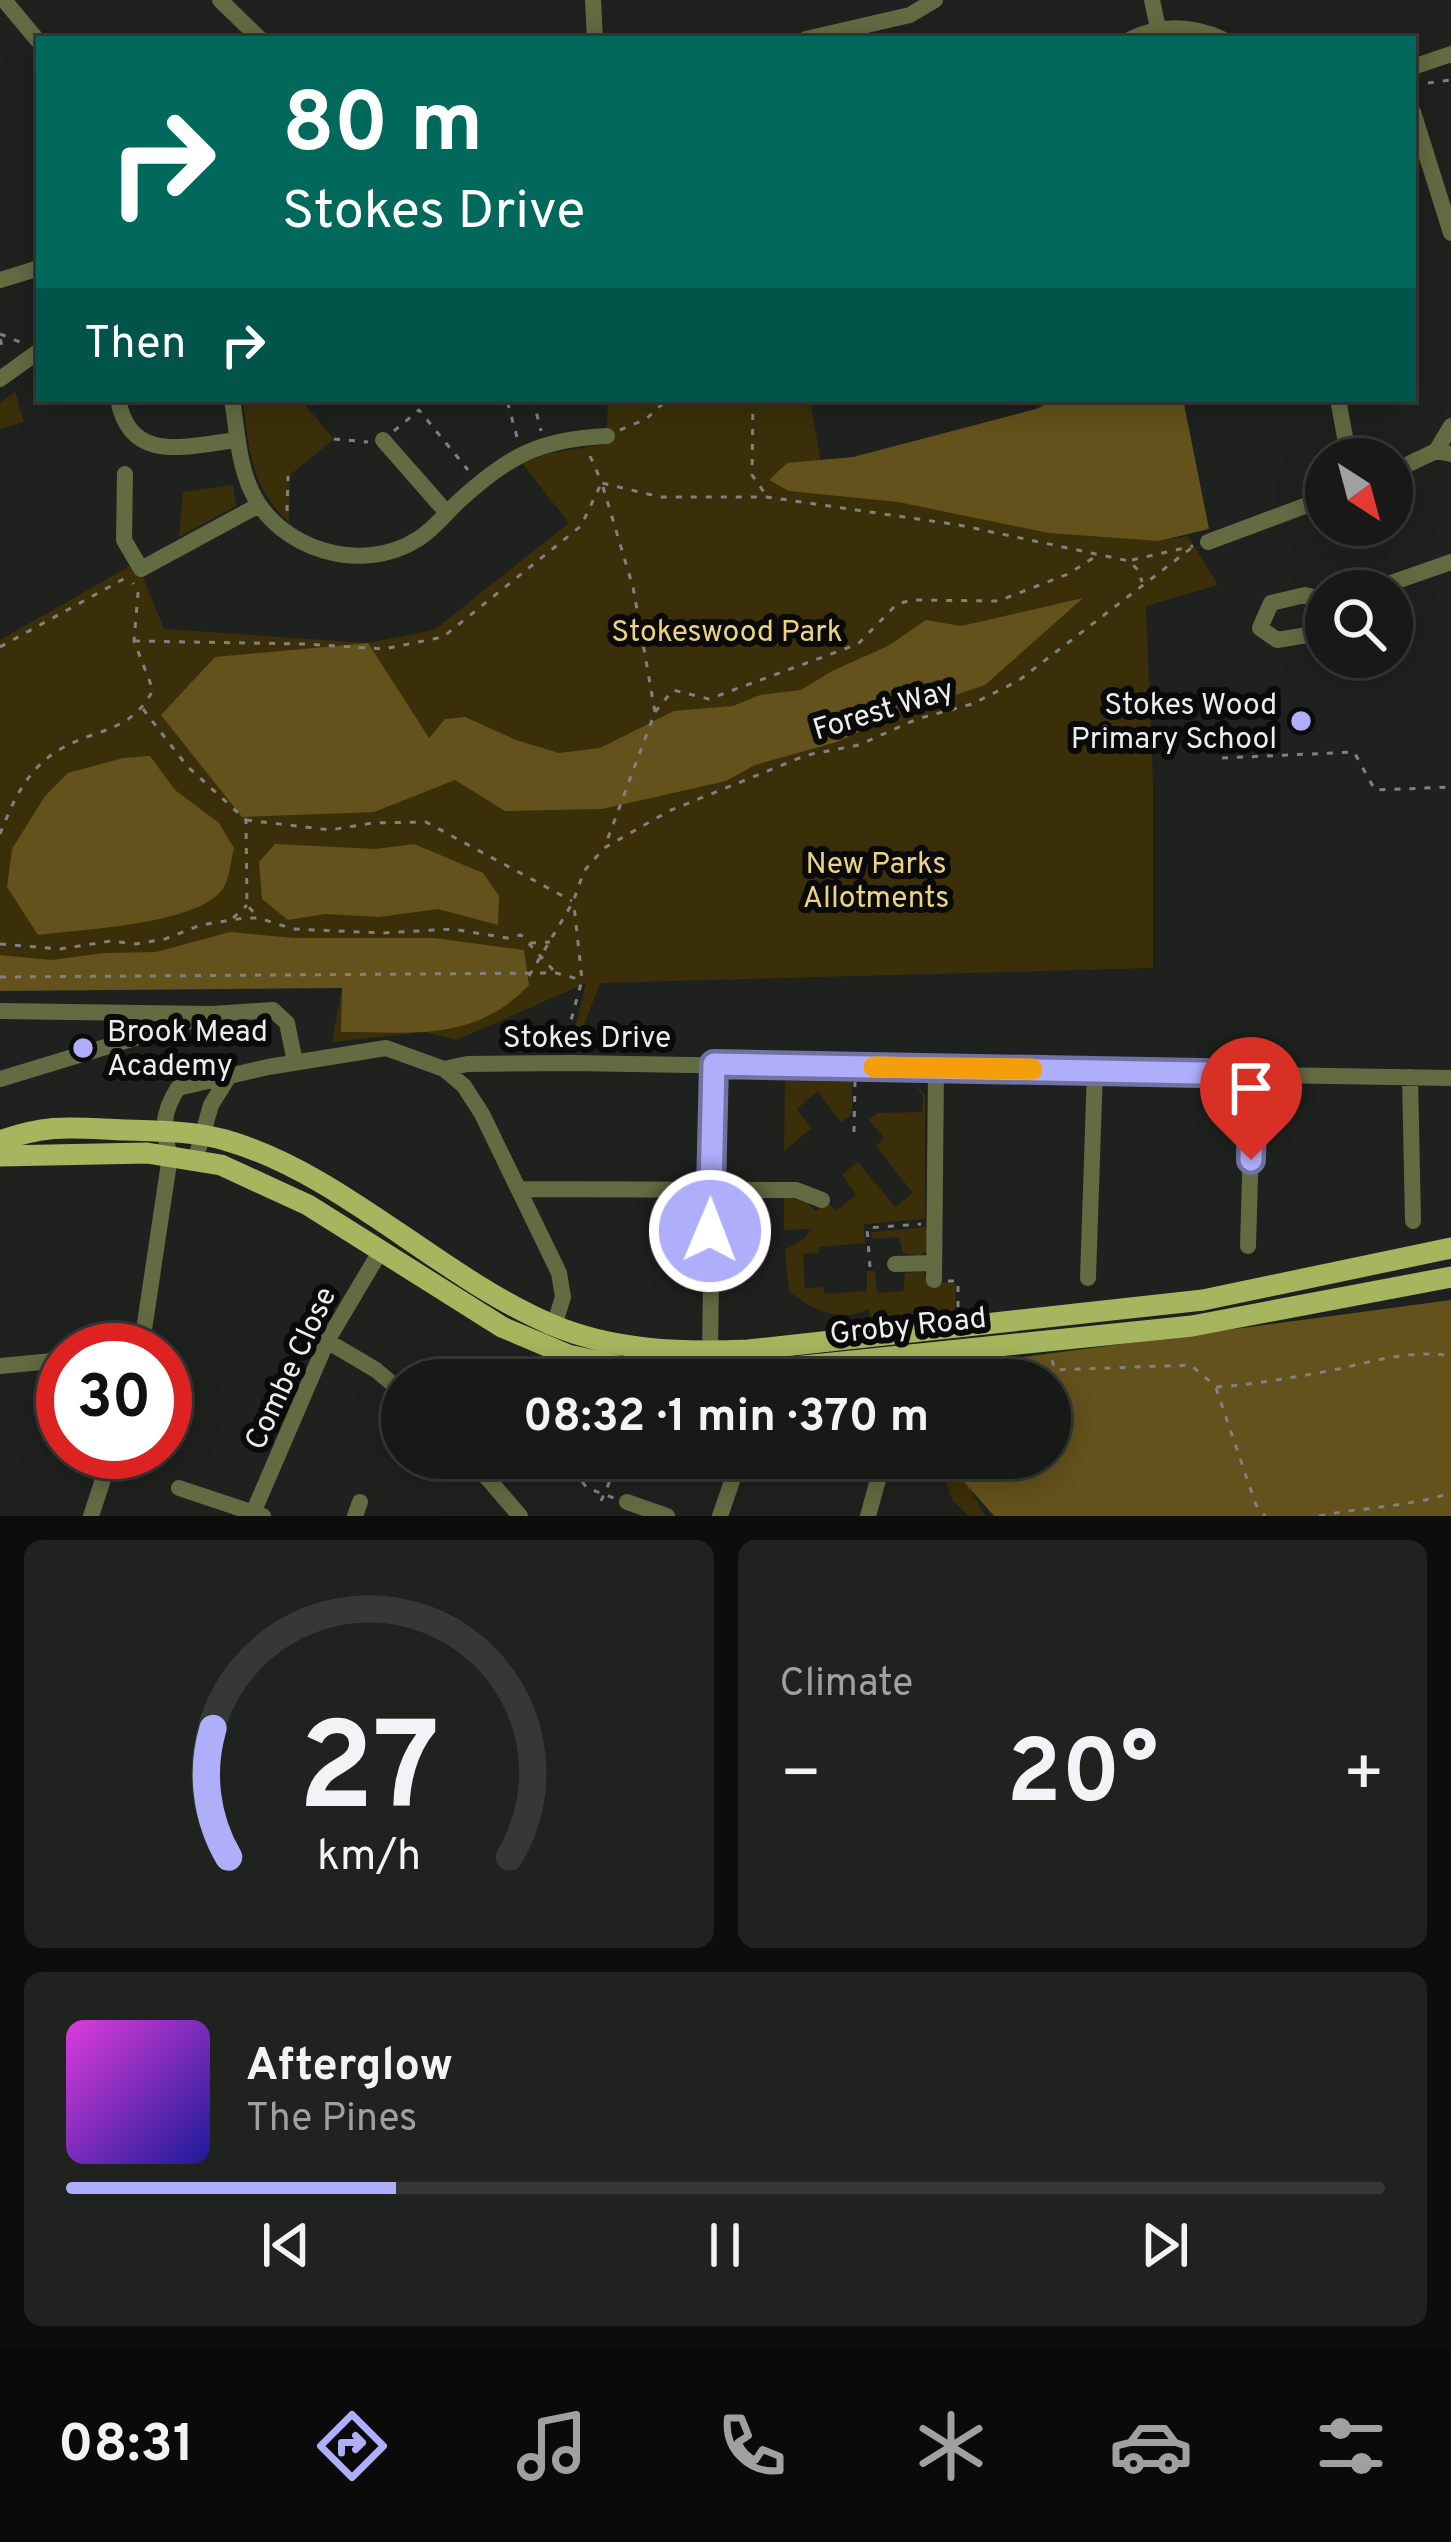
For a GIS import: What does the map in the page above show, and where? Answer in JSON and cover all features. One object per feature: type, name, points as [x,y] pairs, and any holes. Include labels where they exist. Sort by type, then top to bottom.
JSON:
[{"type":"main road","name":"Groby Road","points":[[0,1141],[39,1126],[163,1130],[230,1142],[309,1177],[394,1249],[518,1335],[568,1355],[642,1371],[687,1375],[774,1369],[1192,1326],[1451,1276]]},
{"type":"main road","name":"Groby Road","points":[[0,1156],[147,1153],[221,1165],[554,1326],[636,1347],[710,1352],[1203,1300],[1451,1249]]},
{"type":"street","points":[[4,0],[36,38]]},
{"type":"street","points":[[220,0],[257,36]]},
{"type":"street","points":[[593,0],[595,36]]},
{"type":"street","points":[[819,36],[910,15],[934,0]]},
{"type":"street","points":[[1152,0],[1158,28]]},
{"type":"street","points":[[1138,36],[1158,28],[1192,29],[1213,36]]},
{"type":"street","points":[[1416,67],[1451,54]]},
{"type":"street","points":[[1416,122],[1451,233]]},
{"type":"street","points":[[0,280],[36,269]]},
{"type":"street","points":[[0,379],[36,353]]},
{"type":"street","points":[[119,402],[134,435],[157,448],[238,440]]},
{"type":"street","points":[[232,402],[242,466],[259,505],[280,527],[315,548],[359,556],[415,542],[479,483],[521,453],[545,444],[607,436]]},
{"type":"street","points":[[1339,402],[1345,438]]},
{"type":"street","points":[[1413,464],[1443,453],[1451,426]]},
{"type":"street","points":[[383,440],[447,513]]},
{"type":"street","points":[[125,474],[123,531],[135,568],[259,505]]},
{"type":"street","points":[[1201,544],[1305,506]]},
{"type":"street","points":[[1413,575],[1451,562]]},
{"type":"street","points":[[1305,595],[1271,603],[1260,628],[1277,640],[1305,635]]},
{"type":"street","points":[[0,1011],[212,1014],[273,1010],[287,1023],[295,1063]]},
{"type":"street","points":[[0,1079],[212,1014]]},
{"type":"street","points":[[145,1323],[170,1156],[163,1130],[164,1108],[178,1088],[386,1048],[444,1069],[473,1100],[564,1285],[554,1326]]},
{"type":"street","name":"Stokes Drive","points":[[444,1069],[467,1064],[714,1064],[1451,1078]]},
{"type":"street","points":[[710,1352],[714,1064]]},
{"type":"street","points":[[896,1264],[934,1271],[936,1069]]},
{"type":"street","points":[[1088,1278],[1095,1070]]},
{"type":"street","points":[[1248,1246],[1253,1074]]},
{"type":"street","points":[[195,1160],[211,1105],[229,1076]]},
{"type":"street","points":[[1410,1077],[1412,1221]]},
{"type":"street","points":[[188,1085],[200,1090],[230,1142]]},
{"type":"street","points":[[520,1189],[806,1191],[821,1200]]},
{"type":"street","name":"Combe Close","points":[[179,1487],[259,1514],[328,1341],[394,1249]]},
{"type":"street","points":[[328,1341],[381,1374]]},
{"type":"street","points":[[0,1366],[36,1363]]},
{"type":"street","points":[[91,1516],[103,1479]]},
{"type":"street","points":[[488,1479],[520,1516]]},
{"type":"street","points":[[720,1516],[733,1479]]},
{"type":"street","points":[[868,1516],[879,1479]]},
{"type":"street","points":[[627,1502],[667,1516]]},
{"type":"path","points":[[1416,85],[1451,80]]},
{"type":"path","points":[[4,353],[0,337],[20,342]]},
{"type":"path","points":[[515,402],[508,404],[521,453]]},
{"type":"path","points":[[534,402],[545,444]]},
{"type":"path","points":[[607,436],[646,419],[665,402]]},
{"type":"path","points":[[753,402],[752,475],[767,497]]},
{"type":"path","points":[[334,439],[378,443],[419,410],[479,483]]},
{"type":"path","points":[[583,437],[633,587],[655,712]]},
{"type":"path","points":[[280,527],[286,520],[288,476]]},
{"type":"path","points":[[602,483],[660,497],[767,497],[959,525],[1129,561],[1201,544]]},
{"type":"path","points":[[134,641],[384,650],[442,637],[581,526],[602,483]]},
{"type":"path","name":"Forest Way","points":[[529,976],[573,902],[584,871],[604,848],[669,811],[807,755],[859,745],[917,718],[972,704],[1018,681],[1201,544]]},
{"type":"path","points":[[604,848],[655,712],[673,690],[709,698],[859,644],[897,604],[998,601],[1068,574],[1099,554]]},
{"type":"path","points":[[1129,561],[1142,584]]},
{"type":"path","points":[[0,647],[135,568],[134,641],[153,690],[142,710],[39,764],[21,786],[0,834]]},
{"type":"path","points":[[142,710],[187,766],[246,820],[330,830],[426,822],[573,902],[583,980],[569,1028],[572,1063]]},
{"type":"path","points":[[1222,758],[1354,752],[1375,790],[1451,787]]},
{"type":"path","points":[[246,820],[247,905],[259,918]]},
{"type":"path","points":[[232,920],[247,905]]},
{"type":"path","points":[[0,944],[60,949],[111,941],[136,944],[232,920],[259,918],[293,928],[383,933],[452,929],[507,938],[520,935],[556,973]]},
{"type":"path","points":[[529,943],[552,942]]},
{"type":"path","points":[[0,976],[556,973],[583,980]]},
{"type":"path","points":[[854,1132],[856,1068]]},
{"type":"path","points":[[870,1268],[867,1228],[934,1222]]},
{"type":"path","points":[[934,1271],[958,1281],[958,1326]]},
{"type":"path","points":[[1046,1342],[1055,1370],[1190,1365],[1216,1387],[1256,1505],[1265,1516]]},
{"type":"path","points":[[1216,1387],[1262,1384],[1379,1359],[1451,1356]]},
{"type":"path","points":[[580,1479],[587,1488],[627,1502]]},
{"type":"path","points":[[601,1501],[612,1479]]},
{"type":"path","points":[[866,1479],[878,1483]]},
{"type":"path","points":[[1319,1516],[1378,1505],[1413,1505],[1451,1493]]},
{"type":"green space","points":[[15,391],[24,422],[0,429],[0,404]]},
{"type":"green space","points":[[243,402],[303,402],[334,439],[290,475],[289,522],[266,495],[250,449]]},
{"type":"green space","name":"Stokeswood Park","points":[[608,402],[811,402],[821,463],[1159,541],[1188,536],[1218,585],[1146,606],[1153,968],[600,983],[583,1028],[585,1051],[575,1051],[575,1028],[586,983],[457,1040],[424,1032],[332,1042],[342,988],[0,988],[0,640],[137,562],[164,629],[368,643],[434,630],[569,523],[522,463],[606,444]]},
{"type":"green space","points":[[233,485],[236,506],[179,537],[183,492]]},
{"type":"green space","points":[[785,1081],[852,1082],[852,1114],[841,1123],[818,1091],[797,1109],[812,1128],[784,1151]]},
{"type":"green space","points":[[913,1082],[925,1095],[925,1219],[864,1224],[865,1243],[819,1247],[819,1253],[803,1254],[805,1288],[823,1287],[825,1294],[867,1291],[867,1271],[875,1271],[877,1293],[903,1291],[905,1273],[923,1271],[930,1282],[956,1283],[955,1313],[870,1321],[869,1309],[847,1315],[816,1309],[789,1291],[785,1250],[812,1229],[784,1230],[784,1195],[816,1211],[828,1202],[836,1211],[856,1195],[842,1175],[858,1162],[895,1207],[913,1193],[876,1146],[884,1138],[869,1120],[877,1113],[922,1112],[923,1096]]},
{"type":"green space","points":[[928,1227],[927,1251],[919,1256],[903,1253],[899,1237],[872,1239],[871,1232]]},
{"type":"green space","points":[[945,1479],[965,1479],[985,1516],[969,1516],[952,1500]]},
{"type":"shaded area","points":[[1051,402],[1184,402],[1209,529],[1159,541],[1049,533],[898,502],[789,491],[769,480],[787,463],[853,457]]},
{"type":"shaded area","points":[[1083,598],[985,685],[896,715],[837,742],[755,765],[726,781],[602,809],[505,811],[455,780],[374,812],[242,817],[161,715],[215,657],[368,643],[429,738],[445,719],[465,717],[559,753],[600,748],[674,711],[733,706],[760,695],[801,690],[888,646],[926,620],[961,626]]},
{"type":"shaded area","points":[[150,756],[175,790],[219,823],[234,848],[225,885],[194,909],[169,917],[38,935],[7,887],[12,849],[45,796],[68,773]]},
{"type":"shaded area","points":[[275,844],[375,849],[414,844],[483,873],[499,896],[498,925],[438,909],[379,917],[325,914],[288,920],[262,899],[259,862]]},
{"type":"shaded area","points":[[230,932],[294,938],[434,938],[524,950],[529,985],[508,1003],[465,1025],[394,1033],[341,1032],[342,988],[0,991],[0,955],[51,960],[156,952]]},
{"type":"shaded area","points":[[1451,1300],[1451,1516],[994,1516],[961,1479],[1071,1479],[1071,1359],[1009,1359]]},
{"type":"slow traffic","points":[[874,1067],[1032,1069]]},
{"type":"place","name":"Stokes Wood Primary School","points":[[1301,721]]},
{"type":"place","name":"Brook Mead Academy","points":[[83,1048]]},
{"type":"route","points":[[710,1231],[714,1064],[1253,1074],[1251,1160]]},
{"type":"park label","name":"New Parks Allotments","points":[[876,880]]}]
